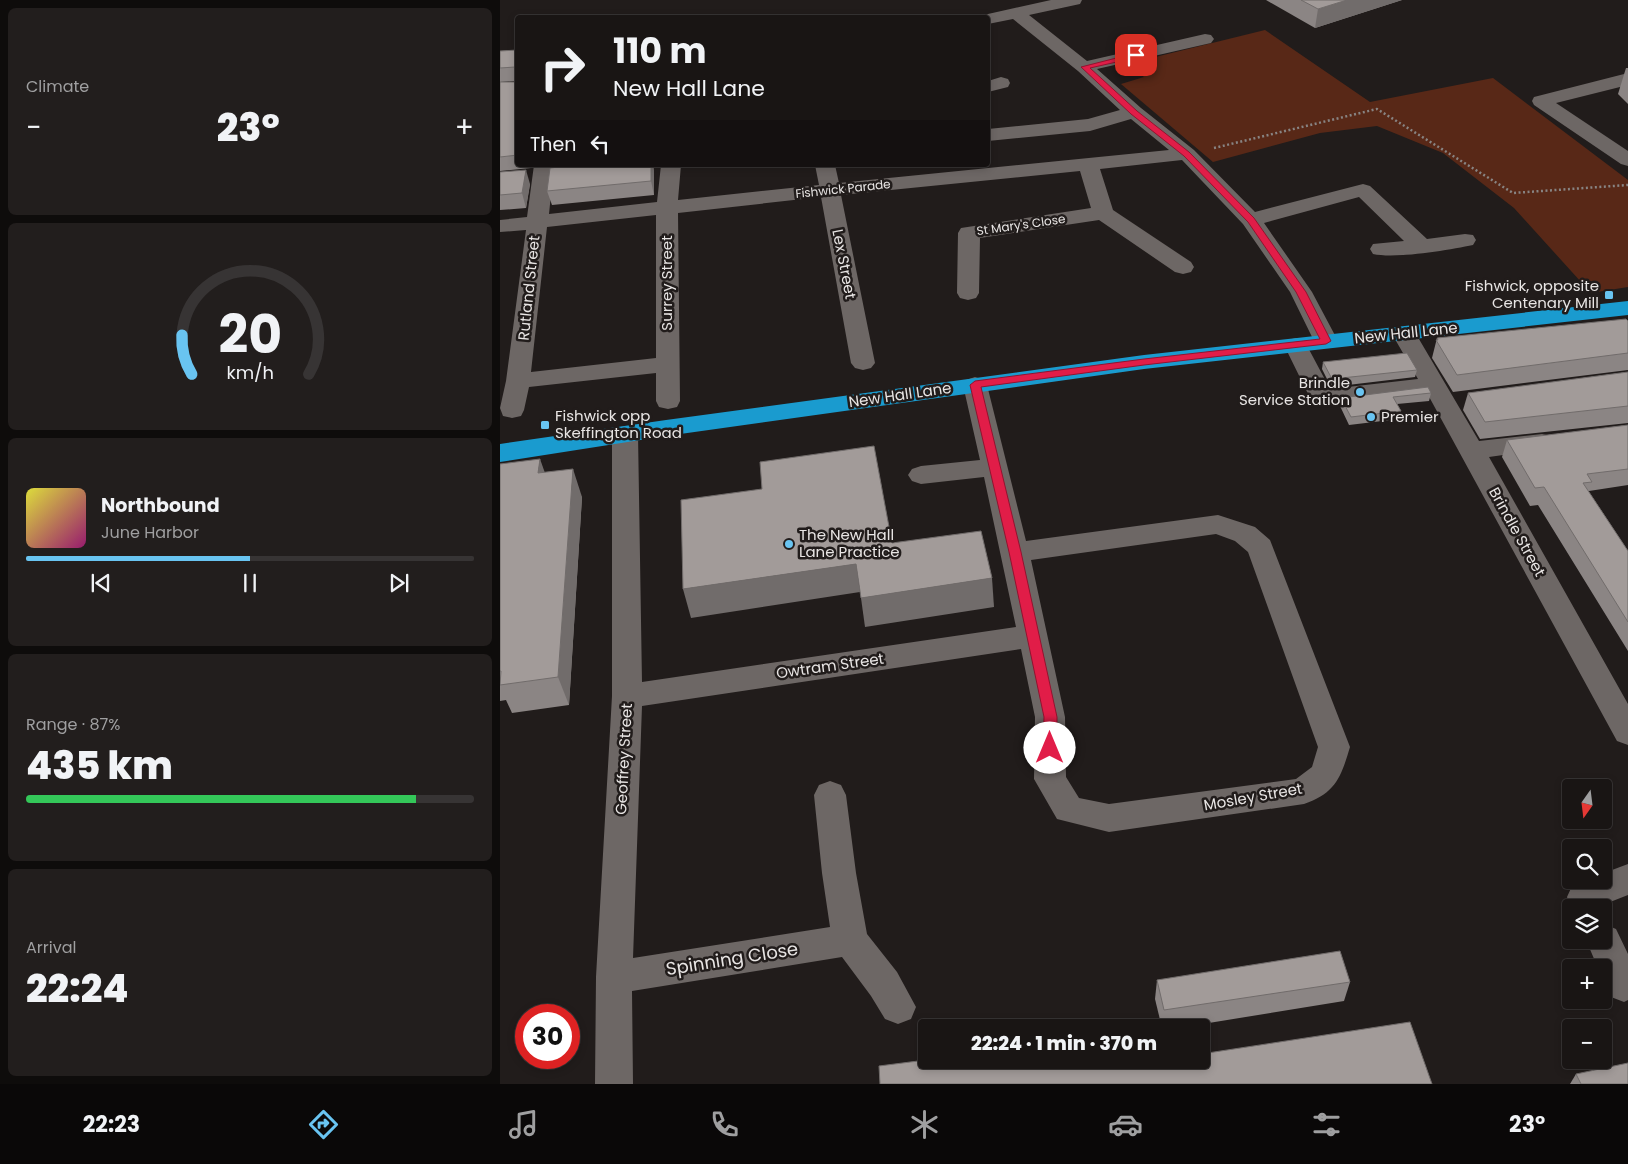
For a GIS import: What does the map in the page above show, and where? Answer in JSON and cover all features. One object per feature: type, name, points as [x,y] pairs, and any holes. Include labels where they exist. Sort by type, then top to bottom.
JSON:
[{"type":"highway","name":"New Hall Lane","points":[[500,453],[1144,362],[1627,310]]},
{"type":"street","points":[[990,19],[1074,0]]},
{"type":"street","points":[[1016,13],[1084,67],[1134,112],[1186,154],[1251,220],[1301,292],[1326,341]]},
{"type":"street","points":[[1084,67],[1205,39]]},
{"type":"street","points":[[1628,79],[1541,101],[1628,160]]},
{"type":"street","points":[[990,135],[1090,125],[1134,112]]},
{"type":"street","name":"Fishwick Parade","points":[[500,226],[1186,154]]},
{"type":"street","points":[[1088,163],[1103,213],[1183,267]]},
{"type":"street","name":"Surrey Street","points":[[668,400],[667,209],[671,167]]},
{"type":"street","name":"Lex Street","points":[[826,167],[829,190],[863,363]]},
{"type":"street","name":"Rutland Street","points":[[512,410],[518,380],[542,172]]},
{"type":"street","points":[[1251,220],[1363,190],[1422,246]]},
{"type":"street","name":"St Mary's Close","points":[[968,293],[969,233],[1103,213]]},
{"type":"street","points":[[1381,249],[1465,240]]},
{"type":"street","name":"Brindle Street","points":[[1404,334],[1472,450],[1628,732]]},
{"type":"street","points":[[1296,345],[1322,398],[1438,394],[1473,399]]},
{"type":"street","points":[[518,380],[667,364]]},
{"type":"street","name":"Mosley Street","points":[[975,385],[1015,552],[1050,717],[1050,778],[1069,809],[1109,818],[1246,800],[1304,791],[1326,774],[1334,747],[1260,547],[1245,534],[1218,524],[1015,552]]},
{"type":"street","name":"Geoffrey Street","points":[[614,1084],[614,977],[628,696],[637,643],[625,434]]},
{"type":"street","points":[[1472,450],[1569,439]]},
{"type":"street","points":[[921,476],[995,467]]},
{"type":"street","name":"Owtram Street","points":[[628,696],[1033,636]]},
{"type":"street","points":[[830,795],[839,873],[850,940],[884,984],[898,1007]]},
{"type":"street","points":[[1585,899],[1584,897],[1628,879]]},
{"type":"street","name":"Spinning Close","points":[[614,977],[850,940]]},
{"type":"street","points":[[1608,949],[1624,985]]},
{"type":"path","points":[[1186,154],[1377,109],[1513,193],[1628,185]]},
{"type":"shaded area","points":[[1265,30],[1370,102],[1493,78],[1628,180],[1628,287],[1591,293],[1514,208],[1443,153],[1377,126],[1320,133],[1213,162],[1121,84],[1144,77],[1127,64]]},
{"type":"building","points":[[1301,0],[1347,0],[1318,9]]},
{"type":"building","points":[[515,50],[515,67],[500,68],[500,51]]},
{"type":"building","points":[[500,82],[515,82],[515,155],[500,157]]},
{"type":"building","points":[[651,167],[651,181],[547,191],[550,168]]},
{"type":"building","points":[[526,170],[522,193],[500,195],[500,172]]},
{"type":"building","points":[[1626,319],[1628,321],[1628,353],[1457,375],[1436,340],[1438,340],[1437,338]]},
{"type":"building","points":[[1407,353],[1417,370],[1332,379],[1323,362]]},
{"type":"building","points":[[1628,372],[1628,406],[1485,422],[1468,393]]},
{"type":"building","points":[[1428,387],[1431,393],[1393,397],[1401,411],[1351,417],[1341,398]]},
{"type":"building","points":[[1628,425],[1628,469],[1587,474],[1592,482],[1583,483],[1628,551],[1628,622],[1544,487],[1535,488],[1507,440]]},
{"type":"building","name":"The New Hall Lane Practice","points":[[874,446],[892,543],[981,531],[992,578],[861,598],[856,564],[683,589],[681,500],[762,489],[760,462]]},
{"type":"building","points":[[540,459],[538,473],[573,469],[558,677],[500,685],[500,464]]},
{"type":"building","points":[[1340,951],[1350,982],[1164,1010],[1157,980]]},
{"type":"building","points":[[1410,1022],[1432,1084],[880,1084],[879,1066],[918,1061],[918,1069],[1210,1069],[1210,1053]]},
{"type":"building","points":[[1628,1063],[1628,1084],[1581,1084],[1576,1074],[1600,1069],[1612,1069],[1612,1066]]},
{"type":"place","name":"Fishwick, opposite Centenary Mill","points":[[1609,295]]},
{"type":"place","name":"Brindle Service Station","points":[[1360,392]]},
{"type":"place","name":"Premier","points":[[1371,417]]},
{"type":"place","name":"Fishwick opp Skeffington Road","points":[[545,425]]},
{"type":"place","name":"The New Hall Lane Practice","points":[[789,544]]},
{"type":"route","points":[[1050,748],[1050,717],[1015,552],[975,385],[1144,362],[1326,341],[1301,292],[1251,220],[1186,154],[1134,112],[1084,67],[1136,55]]}]
